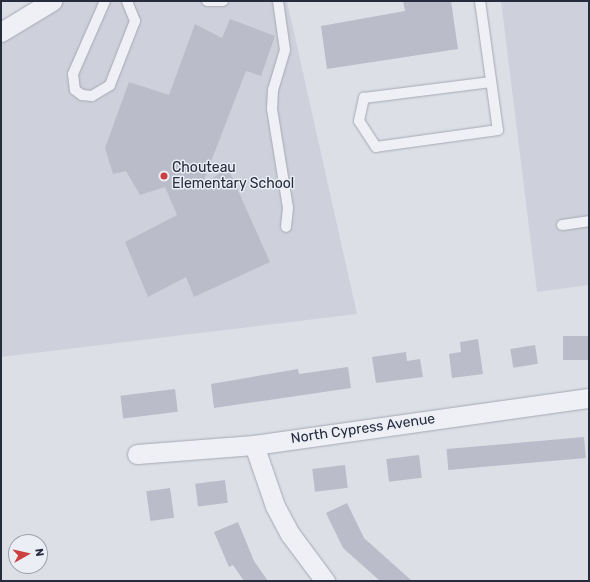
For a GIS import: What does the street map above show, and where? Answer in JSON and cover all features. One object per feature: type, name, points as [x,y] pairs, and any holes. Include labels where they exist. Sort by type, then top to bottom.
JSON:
[{"type":"street","points":[[1,32],[52,1]]},
{"type":"street","name":"North Cypress Avenue","points":[[137,454],[254,445],[589,398]]},
{"type":"street","points":[[254,445],[275,506],[294,540],[326,581]]},
{"type":"lane","points":[[105,1],[73,74],[75,90],[82,95],[92,96],[110,85],[135,21],[127,1]]},
{"type":"lane","points":[[206,1],[223,1]]},
{"type":"lane","points":[[278,1],[285,50],[273,90],[272,109],[288,208],[286,227]]},
{"type":"lane","points":[[480,1],[498,130],[376,147],[359,121],[364,98],[491,82]]},
{"type":"lane","points":[[562,225],[589,221]]},
{"type":"shaded area","name":"Chouteau Elementary School","points":[[56,1],[287,1],[357,314],[1,357],[1,37]]},
{"type":"shaded area","points":[[501,1],[589,1],[589,285],[537,292]]},
{"type":"building","points":[[403,1],[451,1],[458,49],[327,69],[321,26],[405,11]]},
{"type":"building","points":[[230,19],[275,36],[261,76],[246,71],[202,185],[228,168],[270,262],[194,297],[186,277],[148,297],[125,242],[177,215],[165,187],[140,195],[126,171],[113,174],[105,148],[129,82],[169,95],[195,24],[222,38]]},
{"type":"building","points":[[563,336],[589,336],[589,360],[563,360]]},
{"type":"building","points":[[478,339],[483,374],[452,378],[449,354],[461,352],[460,342]]},
{"type":"building","points":[[535,345],[538,364],[513,368],[510,349]]},
{"type":"building","points":[[406,352],[407,361],[420,359],[423,377],[376,383],[372,357]]},
{"type":"building","points":[[348,367],[351,388],[214,408],[211,384],[298,369],[299,374]]},
{"type":"building","points":[[175,389],[178,412],[123,419],[120,396]]},
{"type":"building","points":[[584,437],[586,458],[448,470],[447,449]]},
{"type":"building","points":[[419,455],[422,478],[389,482],[386,459]]},
{"type":"building","points":[[345,465],[348,488],[315,492],[312,469]]},
{"type":"building","points":[[225,480],[228,503],[198,506],[195,484]]},
{"type":"building","points":[[170,488],[174,518],[150,521],[146,491]]},
{"type":"building","points":[[347,503],[364,538],[412,581],[380,581],[343,548],[326,513]]},
{"type":"building","points":[[238,522],[254,561],[268,581],[244,581],[233,565],[229,567],[214,532]]},
{"type":"place","name":"Chouteau Elementary School","points":[[164,176]]}]
